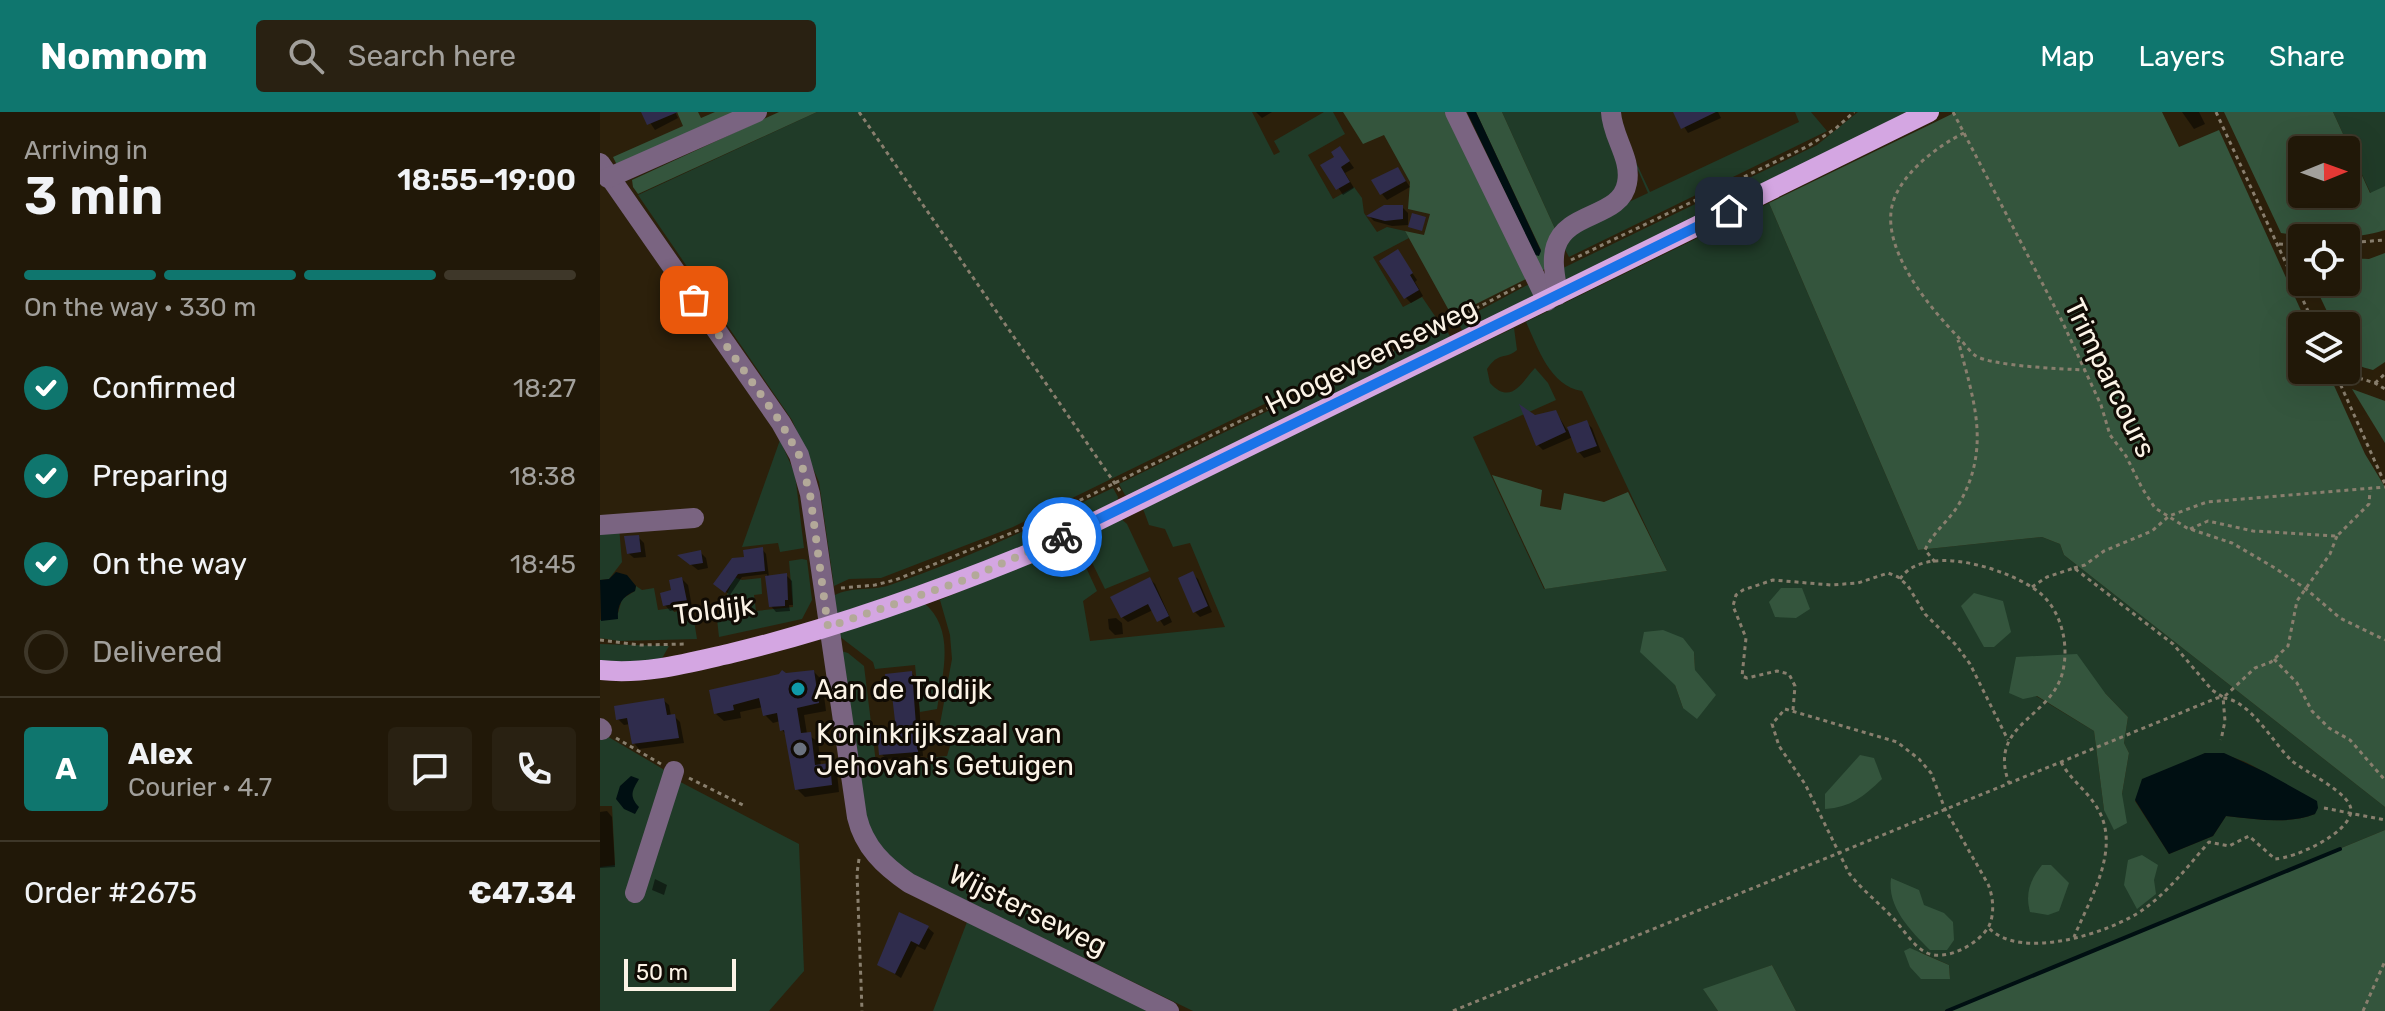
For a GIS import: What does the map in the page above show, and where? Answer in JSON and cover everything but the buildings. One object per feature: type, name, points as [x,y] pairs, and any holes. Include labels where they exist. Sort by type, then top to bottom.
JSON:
[{"type":"main road","name":"Hoogeveenseweg","points":[[828,627],[967,579],[1038,550],[1929,112]]},
{"type":"main road","name":"Toldijk","points":[[600,670],[632,672],[664,668],[828,627]]},
{"type":"street","points":[[604,171],[757,112]]},
{"type":"street","points":[[1455,112],[1535,278],[1552,298]]},
{"type":"street","points":[[1552,298],[1556,246],[1569,227],[1606,209],[1624,194],[1629,171],[1612,125],[1611,112]]},
{"type":"street","name":"Wijsterseweg","points":[[604,171],[781,423],[799,455],[808,481],[857,817],[871,849],[892,872],[909,883],[1169,1011]]},
{"type":"street","points":[[600,525],[694,518]]},
{"type":"street","points":[[635,893],[674,771]]},
{"type":"path","points":[[859,112],[1128,505]]},
{"type":"path","points":[[1555,268],[1808,146],[1854,112]]},
{"type":"path","name":"Trimparcours","points":[[1953,112],[2085,370],[2110,435],[2126,456],[2155,508],[2190,529],[2232,543],[2306,589],[2340,618],[2385,640]]},
{"type":"path","points":[[2216,112],[2309,312]]},
{"type":"path","points":[[1964,133],[1921,164],[1904,182],[1892,205],[1892,227],[1913,283],[1937,315],[1977,357],[2052,369],[2085,370]]},
{"type":"path","points":[[2360,242],[2385,240]]},
{"type":"path","points":[[2279,244],[2288,245]]},
{"type":"path","name":"Hoogeveenseweg","points":[[824,600],[840,588],[895,580],[995,540],[1348,369],[1409,343],[1535,278]]},
{"type":"path","points":[[1935,562],[1925,550],[1940,526],[1958,507],[1976,457],[1979,428],[1957,336]]},
{"type":"path","points":[[2375,383],[2385,374]]},
{"type":"path","points":[[2360,378],[2385,389]]},
{"type":"path","points":[[2031,587],[2047,577],[2085,565],[2104,551],[2152,531],[2169,516],[2207,502],[2385,486],[2340,384]]},
{"type":"path","points":[[1453,1011],[2223,697],[2255,668],[2274,659],[2288,646],[2297,601],[2330,554],[2337,536],[2369,504],[2371,489]]},
{"type":"path","points":[[2190,529],[2208,521],[2253,531],[2337,536]]},
{"type":"path","points":[[1900,579],[1910,568],[1935,562],[1957,562],[1998,569],[2031,587],[2047,601],[2060,623],[2065,639],[2064,669],[2055,691],[2008,740],[2004,762],[2009,783]]},
{"type":"path","points":[[1988,927],[1996,936],[2010,943],[2053,942],[2110,928],[2145,909],[2173,886],[2209,842],[2229,846],[2249,836],[2275,859],[2286,858],[2333,834],[2345,824],[2351,813],[2349,803],[2331,786],[2291,760],[2261,723],[2245,709],[2212,690],[2173,644],[2074,568]]},
{"type":"path","points":[[1793,710],[1795,686],[1789,674],[1777,671],[1747,678],[1742,676],[1746,638],[1733,606],[1736,595],[1773,580],[1831,585],[1858,583],[1888,573],[1908,586],[1925,614],[1970,664],[2008,740]]},
{"type":"path","name":"Toldijk","points":[[600,640],[640,645],[698,643]]},
{"type":"path","points":[[2274,659],[2297,683],[2312,711],[2329,728],[2350,740],[2385,780]]},
{"type":"path","points":[[2221,740],[2225,721],[2223,697]]},
{"type":"path","points":[[1785,709],[1793,710],[1897,742],[1931,773],[1945,809],[1988,884],[1992,896],[1992,915],[1988,927],[1964,948],[1929,955],[1849,873],[1805,784],[1779,746],[1772,724],[1776,716],[1785,709]]},
{"type":"path","points":[[2061,762],[2097,806],[2106,827],[2107,839],[2100,873],[2074,937]]},
{"type":"path","points":[[2324,808],[2385,820]]},
{"type":"path","points":[[862,1011],[857,873],[858,861],[871,849]]},
{"type":"path","points":[[2363,1011],[2385,961]]},
{"type":"green space","points":[[677,112],[698,112],[701,118],[715,112],[746,112],[618,167],[613,157],[683,126]]},
{"type":"green space","points":[[779,112],[817,112],[638,194],[633,187],[632,180]]},
{"type":"green space","points":[[817,112],[1252,112],[1274,155],[1280,152],[1274,141],[1324,112],[1333,112],[1345,134],[1308,155],[1333,199],[1354,187],[1362,198],[1364,213],[1377,232],[1387,227],[1405,231],[1409,238],[1373,257],[1403,307],[1422,297],[1439,322],[1391,342],[1013,527],[881,578],[849,579],[834,586],[819,482],[792,420],[638,195]]},
{"type":"green space","points":[[1343,112],[1449,112],[1530,277],[1452,316],[1405,231],[1424,235],[1430,214],[1408,209],[1410,182],[1384,135],[1363,144]]},
{"type":"green space","points":[[1476,112],[1502,112],[1556,231],[1549,267],[1537,273],[1535,255],[1541,250]]},
{"type":"green space","points":[[1502,112],[1607,112],[1622,160],[1617,191],[1556,231]]},
{"type":"green space","points":[[1795,112],[1811,112],[1827,131],[1569,257],[1562,244],[1584,223],[1648,193],[1617,122],[1650,192],[1799,122]]},
{"type":"green space","points":[[1858,112],[1914,112],[1570,281],[1565,279],[1561,269],[1817,145]]},
{"type":"green space","points":[[1956,112],[2162,112],[2179,147],[2219,130],[2288,282],[2288,296],[2294,296],[2302,312],[2288,312],[2288,384],[2333,384],[2365,454],[2385,487],[2385,807],[2064,555],[2060,544],[2042,537],[1918,550],[1769,203]]},
{"type":"green space","points":[[2224,112],[2333,112],[2344,136],[2288,136],[2288,208],[2360,208],[2360,171],[2370,193],[2385,186],[2385,230],[2360,236],[2360,224],[2288,224],[2288,234],[2281,233]]},
{"type":"green space","points":[[2333,112],[2385,112],[2385,186],[2371,194],[2360,170],[2360,136],[2344,136]]},
{"type":"green space","points":[[1769,203],[1918,550],[2042,537],[2060,544],[2064,555],[2385,807],[2385,830],[1946,1011],[1796,1011],[1772,965],[1704,990],[1718,1011],[1193,1011],[897,867],[866,825],[838,650],[848,653],[864,666],[876,763],[947,756],[951,742],[940,740],[940,724],[952,659],[950,635],[940,600],[1030,562],[1070,541],[1075,544],[1097,591],[1083,601],[1090,641],[1225,627],[1190,543],[1173,547],[1165,529],[1149,525],[1142,506],[1514,328],[1517,350],[1491,363],[1487,369],[1490,383],[1498,390],[1511,392],[1535,368],[1548,383],[1556,400],[1473,437],[1544,589],[1667,571],[1582,391],[1571,388],[1553,374],[1526,322]],"holes":[[[1694,652],[1695,670],[1683,708],[1675,685]],[[2105,693],[2128,717],[2124,743],[2129,753],[2122,794],[2104,810],[2094,731],[2036,696]],[[2205,753],[2221,754],[2265,773],[2315,814],[2282,820],[2226,816],[2213,836],[2169,854],[2135,801]],[[1920,952],[1949,965],[1950,979],[1921,978]]]},
{"type":"green space","points":[[2385,253],[2385,362],[2373,370],[2360,366],[2360,312],[2327,312],[2320,296],[2360,296],[2360,259]]},
{"type":"green space","points":[[1533,282],[1539,295],[1463,332],[1458,322]]},
{"type":"green space","points":[[1446,328],[1451,339],[1131,497],[1125,495],[1119,484],[1362,365]]},
{"type":"green space","points":[[2352,389],[2385,401],[2385,443]]},
{"type":"green space","points":[[780,440],[795,474],[804,548],[780,552],[778,543],[742,547]]},
{"type":"green space","points":[[1492,475],[1542,490],[1540,506],[1561,510],[1564,493],[1604,502],[1628,492],[1667,571],[1545,589]]},
{"type":"green space","points":[[1113,488],[1118,497],[1116,505],[1071,526],[1065,515],[1066,510]]},
{"type":"green space","points":[[1055,516],[1063,518],[1067,528],[1032,545],[837,615],[830,598],[844,591],[882,587],[911,578]]},
{"type":"green space","points":[[1119,517],[1127,524],[1149,571],[1105,589],[1081,540],[1083,534]]},
{"type":"green space","points":[[619,527],[622,562],[609,579],[600,580],[600,528]]},
{"type":"green space","points":[[807,560],[812,600],[802,619],[719,637],[717,619],[734,577],[742,580],[761,578],[762,594],[754,595],[756,611],[793,607],[789,561]]},
{"type":"green space","points":[[636,586],[642,590],[654,588],[658,610],[672,608],[674,612],[692,608],[697,639],[619,641],[600,638],[600,620],[618,613],[622,599],[635,591]]},
{"type":"green space","points":[[1781,588],[1802,588],[1810,609],[1796,618],[1775,617],[1769,602]]},
{"type":"green space","points":[[1974,593],[2003,601],[2011,632],[1994,647],[1984,647],[1961,606]]},
{"type":"green space","points":[[923,602],[940,625],[945,652],[937,709],[920,712],[915,665],[875,669],[873,662],[839,636],[842,631]]},
{"type":"green space","points":[[1663,630],[1683,638],[1694,652],[1695,670],[1716,695],[1697,719],[1683,708],[1675,685],[1640,652],[1644,632]]},
{"type":"green space","points":[[600,644],[669,646],[661,660],[600,663]]},
{"type":"green space","points":[[2077,654],[2105,693],[2128,717],[2124,743],[2129,753],[2122,794],[2127,823],[2114,830],[2104,810],[2094,731],[2037,696],[2023,699],[2009,693],[2016,657]]},
{"type":"green space","points":[[600,732],[668,772],[669,776],[799,844],[804,971],[769,1011],[600,1011],[600,867],[615,865],[612,806],[600,806]]},
{"type":"green space","points":[[1860,755],[1874,758],[1882,779],[1856,800],[1825,809],[1825,794]]},
{"type":"green space","points":[[2385,830],[2385,1011],[1946,1011]]},
{"type":"green space","points":[[2142,855],[2158,865],[2154,880],[2156,894],[2137,909],[2124,885],[2128,860]]},
{"type":"green space","points":[[2042,865],[2051,865],[2069,883],[2059,911],[2048,915],[2030,912],[2028,899],[2034,876]]},
{"type":"green space","points":[[1891,878],[1919,890],[1924,905],[1944,913],[1953,922],[1954,940],[1947,950],[1930,950],[1908,926],[1896,908]]},
{"type":"green space","points":[[967,922],[1013,944],[1149,1011],[933,1011]]},
{"type":"green space","points":[[1910,948],[1949,965],[1950,979],[1921,979],[1910,967],[1904,951]]},
{"type":"green space","points":[[1772,965],[1796,1011],[1718,1011],[1703,989]]},
{"type":"shaded area","points":[[1467,112],[1476,112],[1541,251],[1539,256],[1535,255]]},
{"type":"shaded area","points":[[616,572],[627,575],[636,586],[635,591],[621,602],[618,619],[601,621],[600,580],[609,579]]},
{"type":"shaded area","points":[[2205,753],[2224,753],[2265,772],[2317,801],[2315,814],[2282,820],[2226,816],[2213,836],[2169,854],[2135,800],[2142,779]]},
{"type":"shaded area","points":[[631,776],[639,779],[633,793],[639,807],[635,814],[624,809],[616,799],[620,786]]},
{"type":"waterway","points":[[1947,1011],[2340,849]]},
{"type":"way so far","points":[[694,300],[781,423],[799,455],[808,481],[828,627],[967,579],[1062,537]]},
{"type":"place","name":"Aan de Toldijk","points":[[798,689]]},
{"type":"place","name":"Koninkrijkszaal van Jehovah's Getuigen","points":[[800,749]]},
{"type":"route","points":[[1062,537],[1729,211]]}]
